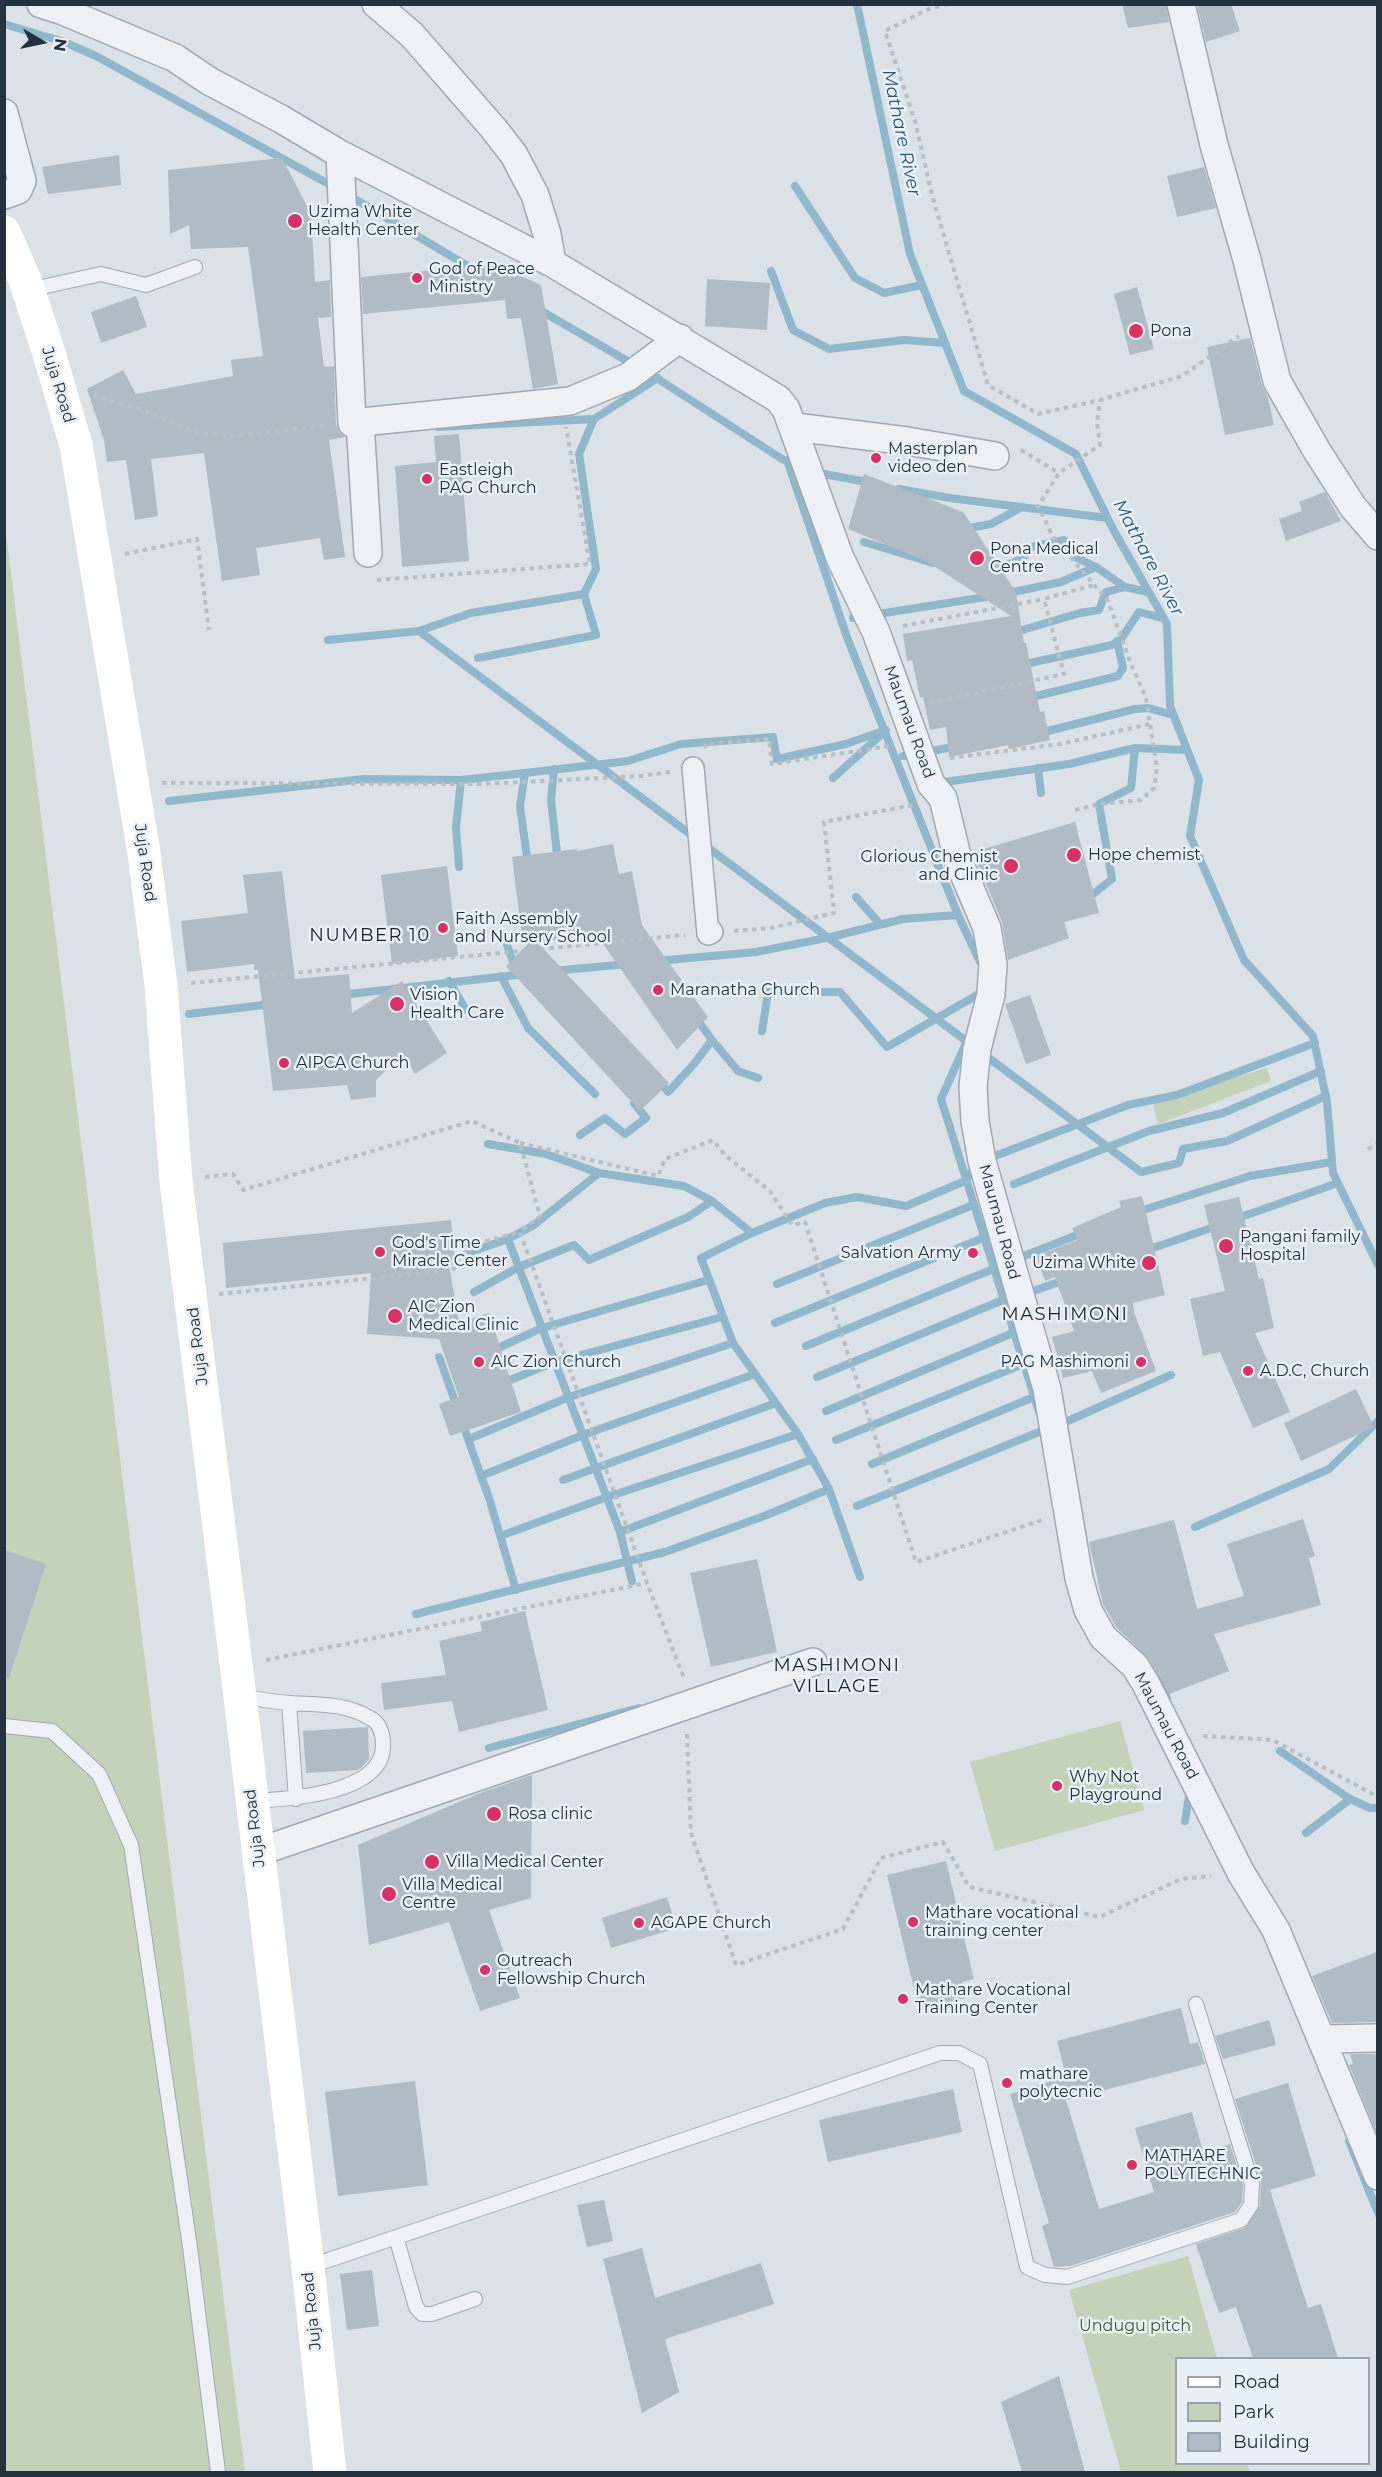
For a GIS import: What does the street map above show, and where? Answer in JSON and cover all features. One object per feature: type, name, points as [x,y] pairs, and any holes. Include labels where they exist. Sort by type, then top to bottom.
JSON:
[{"type":"main road","name":"Juja Road","points":[[4,232],[28,290],[60,387],[76,445],[132,782],[161,986],[176,1181],[192,1297],[308,2267],[330,2472]]},
{"type":"street","points":[[41,4],[63,10],[175,58],[209,81],[281,119],[340,154],[552,263],[778,399],[790,418],[995,456]]},
{"type":"street","points":[[376,4],[412,35],[514,154],[535,195],[547,234],[552,263]]},
{"type":"street","points":[[1181,4],[1217,155],[1277,381],[1353,507],[1377,536]]},
{"type":"street","points":[[4,113],[22,181],[18,190],[4,195]]},
{"type":"street","points":[[340,154],[356,422],[368,553]]},
{"type":"street","points":[[356,422],[570,401],[628,377],[680,338]]},
{"type":"street","name":"Maumau Road","points":[[790,418],[840,558],[876,632],[931,784],[943,798],[958,860],[987,928],[993,964],[991,994],[977,1049],[973,1086],[975,1121],[982,1161],[1047,1389],[1058,1443],[1073,1551],[1088,1610],[1102,1637],[1135,1666],[1172,1734],[1241,1873],[1276,1930],[1377,2176]]},
{"type":"street","points":[[693,768],[708,934],[712,933]]},
{"type":"street","points":[[258,1852],[813,1662]]},
{"type":"street","points":[[1321,2038],[1377,2038]]},
{"type":"lane","points":[[28,290],[101,274],[146,285],[195,267]]},
{"type":"lane","points":[[237,1681],[289,1703],[337,1705],[356,1711],[377,1722],[383,1737],[380,1762],[369,1776],[357,1782],[296,1799],[252,1801]]},
{"type":"lane","points":[[289,1703],[296,1799]]},
{"type":"lane","points":[[4,1726],[52,1731],[99,1774],[131,1845],[189,2235],[219,2472]]},
{"type":"lane","points":[[308,2267],[940,2053],[959,2053],[980,2064],[1028,2267],[1045,2275],[1067,2277],[1241,2220],[1251,2205],[1252,2184],[1196,2004]]},
{"type":"lane","points":[[396,2237],[416,2307],[422,2314],[432,2314],[475,2299]]},
{"type":"path","points":[[948,4],[928,9],[885,30],[915,121],[932,195],[988,385],[1038,414],[1100,400],[1182,376],[1261,319]]},
{"type":"path","points":[[60,387],[143,410],[197,433],[236,436],[356,422]]},
{"type":"path","points":[[1075,810],[1099,804],[1141,800],[1154,788],[1157,768],[1146,698],[1108,601],[1053,537],[1038,506],[1059,473],[1100,445],[1097,423],[1100,400]]},
{"type":"path","points":[[375,580],[590,564],[566,428],[559,402]]},
{"type":"path","points":[[995,456],[1008,442],[1059,473]]},
{"type":"path","points":[[94,560],[197,539],[210,630]]},
{"type":"path","points":[[876,632],[1044,599],[1094,585]]},
{"type":"path","points":[[904,709],[1064,674],[1044,599]]},
{"type":"path","points":[[923,762],[1060,744],[1150,724]]},
{"type":"path","points":[[132,782],[482,784],[641,776],[707,766],[705,744],[769,739],[772,764],[840,753],[884,749],[913,737]]},
{"type":"path","points":[[161,986],[771,928],[834,913],[824,822],[943,798]]},
{"type":"path","points":[[176,1181],[232,1174],[243,1190],[472,1121],[520,1143],[658,1176],[665,1160],[713,1140],[726,1156],[770,1191],[792,1226],[805,1222],[916,1562],[1067,1511]]},
{"type":"path","points":[[192,1297],[443,1271],[465,1266],[465,1247],[519,1232],[540,1216],[520,1143]]},
{"type":"path","points":[[1368,1149],[1377,1144]]},
{"type":"path","points":[[519,1232],[647,1583],[684,1674],[691,1833],[735,1965],[843,1929],[880,1858],[943,1842],[969,1887],[1100,1917],[1181,1879],[1241,1873]]},
{"type":"path","points":[[237,1681],[647,1583]]},
{"type":"path","points":[[1172,1734],[1273,1740],[1377,1797]]},
{"type":"green space","points":[[5,525],[245,2472],[5,2472]]},
{"type":"green space","points":[[1267,1068],[1271,1081],[1158,1124],[1152,1101]]},
{"type":"green space","name":"Why Not Playground","points":[[1120,1721],[1144,1810],[995,1851],[970,1762]]},
{"type":"green space","name":"Undugu pitch","points":[[1188,2256],[1217,2357],[1175,2357],[1175,2465],[1247,2465],[1250,2472],[1121,2472],[1069,2290]]},
{"type":"building","points":[[1122,4],[1166,4],[1169,22],[1128,28]]},
{"type":"building","points":[[1197,4],[1231,4],[1240,31],[1206,42]]},
{"type":"building","points":[[119,155],[121,185],[48,194],[42,167]]},
{"type":"building","points":[[282,158],[311,214],[315,282],[330,280],[331,317],[318,318],[324,367],[334,366],[336,424],[339,432],[345,437],[329,440],[345,557],[324,560],[320,538],[256,548],[260,575],[222,581],[204,453],[151,459],[158,516],[135,520],[126,460],[107,462],[104,440],[87,389],[123,370],[136,394],[233,376],[231,360],[263,356],[248,247],[191,249],[189,225],[170,234],[168,170]]},
{"type":"building","points":[[1204,167],[1216,208],[1177,217],[1167,176]]},
{"type":"building","points":[[495,264],[541,285],[558,384],[533,389],[521,318],[507,319],[505,300],[363,314],[361,277]]},
{"type":"building","points":[[707,279],[770,283],[767,330],[705,326]]},
{"type":"building","points":[[1137,287],[1154,349],[1130,355],[1114,294]]},
{"type":"building","points":[[136,296],[147,327],[101,343],[91,312]]},
{"type":"building","points":[[1250,338],[1274,425],[1225,435],[1207,347]]},
{"type":"building","points":[[459,434],[469,561],[402,567],[395,466],[436,462],[434,436]]},
{"type":"building","points":[[864,474],[963,512],[1016,592],[1024,643],[1026,643],[1040,712],[1044,711],[1050,740],[1009,749],[1008,745],[949,757],[946,727],[930,730],[912,660],[907,661],[903,634],[1011,616],[926,561],[848,529]]},
{"type":"building","points":[[1325,492],[1341,521],[1286,541],[1279,519],[1302,511],[1299,502]]},
{"type":"building","points":[[1075,822],[1099,913],[1064,922],[1069,938],[1008,960],[1002,922],[973,852]]},
{"type":"building","points":[[613,844],[619,874],[632,871],[642,925],[708,1017],[677,1050],[597,935],[537,942],[669,1083],[640,1111],[506,966],[528,944],[523,944],[512,857],[577,849],[577,851]]},
{"type":"building","points":[[447,866],[458,956],[392,964],[381,875]]},
{"type":"building","points":[[282,871],[295,979],[349,974],[352,1013],[402,981],[447,1053],[415,1074],[403,1054],[376,1080],[376,1097],[351,1100],[347,1085],[273,1091],[258,970],[254,970],[254,964],[187,972],[181,921],[248,913],[243,875]]},
{"type":"building","points":[[1030,995],[1051,1055],[1026,1064],[1005,1004]]},
{"type":"building","points":[[1142,1196],[1165,1295],[1133,1303],[1134,1312],[1156,1371],[1101,1393],[1092,1371],[1063,1378],[1052,1337],[1074,1331],[1055,1277],[1045,1281],[1036,1256],[1078,1240],[1072,1228],[1121,1207],[1119,1201]]},
{"type":"building","points":[[1239,1197],[1259,1279],[1263,1278],[1274,1328],[1255,1333],[1290,1412],[1253,1428],[1220,1352],[1203,1356],[1190,1299],[1225,1291],[1204,1205]]},
{"type":"building","points":[[451,1220],[455,1264],[449,1265],[459,1323],[489,1313],[521,1412],[450,1436],[439,1404],[459,1397],[439,1339],[367,1334],[371,1273],[226,1288],[223,1243]]},
{"type":"building","points":[[1356,1389],[1374,1427],[1301,1461],[1284,1423]]},
{"type":"building","points":[[1303,1519],[1315,1556],[1309,1558],[1321,1605],[1214,1634],[1229,1671],[1169,1694],[1148,1658],[1116,1627],[1103,1604],[1089,1542],[1174,1520],[1197,1609],[1244,1596],[1227,1544]]},
{"type":"building","points":[[4,1550],[46,1564],[9,1678],[4,1677]]},
{"type":"building","points":[[757,1559],[777,1652],[711,1667],[690,1573]]},
{"type":"building","points":[[525,1611],[548,1710],[459,1732],[452,1701],[384,1710],[381,1683],[446,1675],[439,1641],[482,1631],[480,1622]]},
{"type":"building","points":[[368,1727],[369,1759],[358,1770],[306,1773],[303,1731]]},
{"type":"building","points":[[532,1775],[531,1898],[489,1910],[520,1998],[480,2011],[449,1922],[369,1945],[358,1845],[480,1793]]},
{"type":"building","points":[[946,1861],[974,1979],[962,1982],[965,1998],[919,2010],[887,1875]]},
{"type":"building","points":[[667,1897],[677,1928],[611,1948],[602,1918]]},
{"type":"building","points":[[1377,1952],[1377,2022],[1332,2023],[1312,1976]]},
{"type":"building","points":[[1181,2008],[1190,2044],[1198,2042],[1205,2064],[1066,2100],[1099,2209],[1154,2192],[1135,2128],[1192,2112],[1203,2152],[1230,2144],[1243,2185],[1242,2202],[1235,2212],[1070,2266],[1054,2267],[1042,2226],[1049,2223],[1010,2094],[1066,2076],[1057,2041]]},
{"type":"building","points":[[1269,2020],[1276,2045],[1223,2059],[1215,2036]]},
{"type":"building","points":[[1350,2054],[1377,2054],[1377,2134],[1349,2065],[1353,2064]]},
{"type":"building","points":[[415,2081],[428,2185],[338,2196],[325,2092]]},
{"type":"building","points":[[1288,2083],[1316,2176],[1270,2190],[1308,2308],[1321,2304],[1338,2357],[1253,2357],[1236,2307],[1219,2313],[1196,2244],[1244,2228],[1260,2206],[1261,2181],[1235,2099]]},
{"type":"building","points":[[953,2089],[962,2132],[828,2162],[819,2120]]},
{"type":"building","points":[[604,2200],[613,2241],[587,2247],[577,2205]]},
{"type":"building","points":[[642,2248],[655,2298],[761,2263],[774,2304],[665,2339],[679,2392],[642,2413],[603,2259]]},
{"type":"building","points":[[372,2270],[379,2326],[347,2330],[340,2274]]},
{"type":"building","points":[[1059,2376],[1085,2472],[1022,2472],[1001,2402]]},
{"type":"waterway","name":"Mathare River","points":[[857,4],[910,254],[964,391],[1076,454],[1113,529],[1167,624],[1170,706],[1199,780],[1190,836],[1244,960],[1313,1036],[1327,1102],[1333,1173],[1378,1265]]},
{"type":"waterway","points":[[4,24],[64,42],[96,56],[336,188]]},
{"type":"waterway","points":[[795,186],[855,278],[884,293],[922,285]]},
{"type":"waterway","points":[[348,195],[476,271]]},
{"type":"waterway","points":[[771,271],[793,330],[829,349],[904,340],[945,343]]},
{"type":"waterway","points":[[538,309],[655,377],[782,459],[799,466]]},
{"type":"waterway","points":[[438,427],[594,419],[658,378]]},
{"type":"waterway","points":[[328,640],[419,631],[471,613],[584,594],[596,569],[579,454],[594,419]]},
{"type":"waterway","points":[[787,460],[848,640],[958,915],[980,962]]},
{"type":"waterway","points":[[813,472],[872,483]]},
{"type":"waterway","points":[[899,489],[950,498],[1107,518]]},
{"type":"waterway","points":[[963,529],[991,524],[1022,507]]},
{"type":"waterway","points":[[989,569],[1013,563],[1024,557],[1029,549],[1035,546],[1064,540],[1075,557],[1096,567],[1125,587],[1148,592]]},
{"type":"waterway","points":[[864,542],[933,563]]},
{"type":"waterway","points":[[1004,594],[1061,582],[1096,567]]},
{"type":"waterway","points":[[1012,633],[1080,613],[1099,610],[1106,592],[1125,587]]},
{"type":"waterway","points":[[478,658],[596,635],[584,594]]},
{"type":"waterway","points":[[853,618],[992,596]]},
{"type":"waterway","points":[[1021,665],[1112,645],[1121,639],[1139,612],[1162,618]]},
{"type":"waterway","points":[[419,631],[1141,1172],[1179,1163],[1183,1149],[1227,1141],[1326,1096]]},
{"type":"waterway","points":[[1028,698],[1118,676],[1123,668],[1117,641]]},
{"type":"waterway","points":[[1040,733],[1135,709],[1148,708],[1173,715]]},
{"type":"waterway","points":[[169,801],[363,779],[461,780],[628,761],[681,744],[773,737],[777,759],[846,744],[886,730]]},
{"type":"waterway","points":[[833,778],[882,734]]},
{"type":"waterway","points":[[903,756],[959,746]]},
{"type":"waterway","points":[[938,783],[1069,764],[1135,748],[1187,750]]},
{"type":"waterway","points":[[1087,899],[1112,879],[1099,804],[1131,788],[1135,748]]},
{"type":"waterway","points":[[1038,768],[1041,793]]},
{"type":"waterway","points":[[554,769],[551,800],[558,862]]},
{"type":"waterway","points":[[525,773],[520,806],[528,864]]},
{"type":"waterway","points":[[459,867],[456,827],[461,780]]},
{"type":"waterway","points":[[856,897],[880,924]]},
{"type":"waterway","points":[[657,961],[756,952],[903,919],[958,915]]},
{"type":"waterway","points":[[507,945],[516,970]]},
{"type":"waterway","points":[[553,971],[627,964]]},
{"type":"waterway","points":[[341,995],[525,974]]},
{"type":"waterway","points":[[501,976],[528,1028],[595,1094]]},
{"type":"waterway","points":[[447,982],[449,981],[466,1010]]},
{"type":"waterway","points":[[762,1031],[768,992],[840,992],[887,1047],[984,991]]},
{"type":"waterway","points":[[189,1014],[272,1004]]},
{"type":"waterway","points":[[694,1015],[738,1071],[758,1078]]},
{"type":"waterway","points":[[658,1080],[668,1092],[712,1040]]},
{"type":"waterway","points":[[967,1041],[941,1099],[1039,1412]]},
{"type":"waterway","points":[[488,1144],[546,1154],[599,1173],[684,1186],[712,1201],[752,1233],[825,1203],[857,1197],[906,1206],[965,1181],[982,1161],[1128,1105],[1177,1095],[1315,1043]]},
{"type":"waterway","points":[[1014,1184],[1149,1131],[1223,1113],[1321,1071]]},
{"type":"waterway","points":[[580,1135],[605,1118],[625,1134],[646,1118],[634,1103]]},
{"type":"waterway","points":[[1137,1212],[1250,1176],[1332,1162]]},
{"type":"waterway","points":[[470,1252],[508,1239],[534,1225],[599,1173]]},
{"type":"waterway","points":[[1235,1219],[1338,1183]]},
{"type":"waterway","points":[[474,1292],[519,1267],[574,1245],[589,1260],[688,1217],[712,1201]]},
{"type":"waterway","points":[[777,1284],[973,1205]]},
{"type":"waterway","points":[[1144,1251],[1220,1225]]},
{"type":"waterway","points":[[1021,1257],[1085,1232]]},
{"type":"waterway","points":[[752,1233],[701,1258],[733,1343],[798,1434],[829,1489],[860,1577]]},
{"type":"waterway","points":[[775,1323],[983,1238]]},
{"type":"waterway","points":[[508,1239],[620,1532],[632,1581]]},
{"type":"waterway","points":[[806,1346],[993,1269]]},
{"type":"waterway","points":[[1025,1294],[1067,1279]]},
{"type":"waterway","points":[[498,1348],[542,1328],[708,1280]]},
{"type":"waterway","points":[[817,1377],[1003,1300]]},
{"type":"waterway","points":[[510,1380],[555,1362],[722,1317]]},
{"type":"waterway","points":[[826,1411],[1013,1333]]},
{"type":"waterway","points":[[469,1439],[569,1397],[733,1343]]},
{"type":"waterway","points":[[439,1357],[457,1407]]},
{"type":"waterway","points":[[836,1440],[1023,1364]]},
{"type":"waterway","points":[[481,1476],[583,1435],[755,1374]]},
{"type":"waterway","points":[[1061,1424],[1171,1375]]},
{"type":"waterway","points":[[872,1464],[1034,1397]]},
{"type":"waterway","points":[[563,1480],[776,1403]]},
{"type":"waterway","points":[[1195,1527],[1329,1469],[1378,1421]]},
{"type":"waterway","points":[[462,1422],[490,1501],[516,1590]]},
{"type":"waterway","points":[[857,1506],[1044,1430]]},
{"type":"waterway","points":[[500,1536],[607,1497],[798,1434]]},
{"type":"waterway","points":[[620,1532],[813,1459]]},
{"type":"waterway","points":[[416,1614],[665,1552],[767,1515],[829,1489]]},
{"type":"waterway","points":[[1150,1680],[1162,1681],[1167,1699]]},
{"type":"waterway","points":[[489,1748],[639,1708]]},
{"type":"waterway","points":[[1280,1751],[1350,1799]]},
{"type":"waterway","points":[[1185,1821],[1190,1789]]},
{"type":"waterway","points":[[1306,1833],[1350,1799],[1370,1808],[1378,1808]]},
{"type":"waterway","points":[[1349,2141],[1378,2213]]},
{"type":"place","name":"Uzima White Health Center","points":[[295,221]]},
{"type":"place","name":"God of Peace Ministry","points":[[417,278]]},
{"type":"place","name":"Pona","points":[[1136,331]]},
{"type":"place","name":"Masterplan video den","points":[[876,458]]},
{"type":"place","name":"Eastleigh PAG Church","points":[[427,479]]},
{"type":"place","name":"Pona Medical Centre","points":[[977,558]]},
{"type":"place","name":"Hope chemist","points":[[1074,855]]},
{"type":"place","name":"Glorious Chemist and Clinic","points":[[1011,866]]},
{"type":"place","name":"Faith Assembly and Nursery School","points":[[443,928]]},
{"type":"place","name":"Maranatha Church","points":[[658,990]]},
{"type":"place","name":"Vision Health Care","points":[[397,1004]]},
{"type":"place","name":"AIPCA Church","points":[[284,1063]]},
{"type":"place","name":"Pangani family Hospital","points":[[1226,1246]]},
{"type":"place","name":"God's Time Miracle Center","points":[[380,1252]]},
{"type":"place","name":"Salvation Army","points":[[973,1253]]},
{"type":"place","name":"Uzima White","points":[[1149,1263]]},
{"type":"place","name":"AIC Zion Medical Clinic","points":[[395,1316]]},
{"type":"place","name":"AIC Zion Church","points":[[479,1362]]},
{"type":"place","name":"PAG Mashimoni","points":[[1141,1362]]},
{"type":"place","name":"A.D.C, Church","points":[[1248,1371]]},
{"type":"place","name":"Why Not Playground","points":[[1057,1786]]},
{"type":"place","name":"Rosa clinic","points":[[494,1814]]},
{"type":"place","name":"Villa Medical Center","points":[[432,1862]]},
{"type":"place","name":"Villa Medical Centre","points":[[389,1894]]},
{"type":"place","name":"Mathare vocational training center","points":[[913,1922]]},
{"type":"place","name":"AGAPE Church","points":[[639,1923]]},
{"type":"place","name":"Outreach Fellowship Church","points":[[485,1970]]},
{"type":"place","name":"Mathare Vocational Training Center","points":[[903,1999]]},
{"type":"place","name":"mathare polytecnic","points":[[1007,2083]]},
{"type":"place","name":"MATHARE POLYTECHNIC","points":[[1132,2165]]},
{"type":"district","name":"NUMBER 10","points":[[370,936]]},
{"type":"district","name":"MASHIMONI","points":[[1065,1315]]},
{"type":"district","name":"MASHIMONI VILLAGE","points":[[837,1676]]}]
